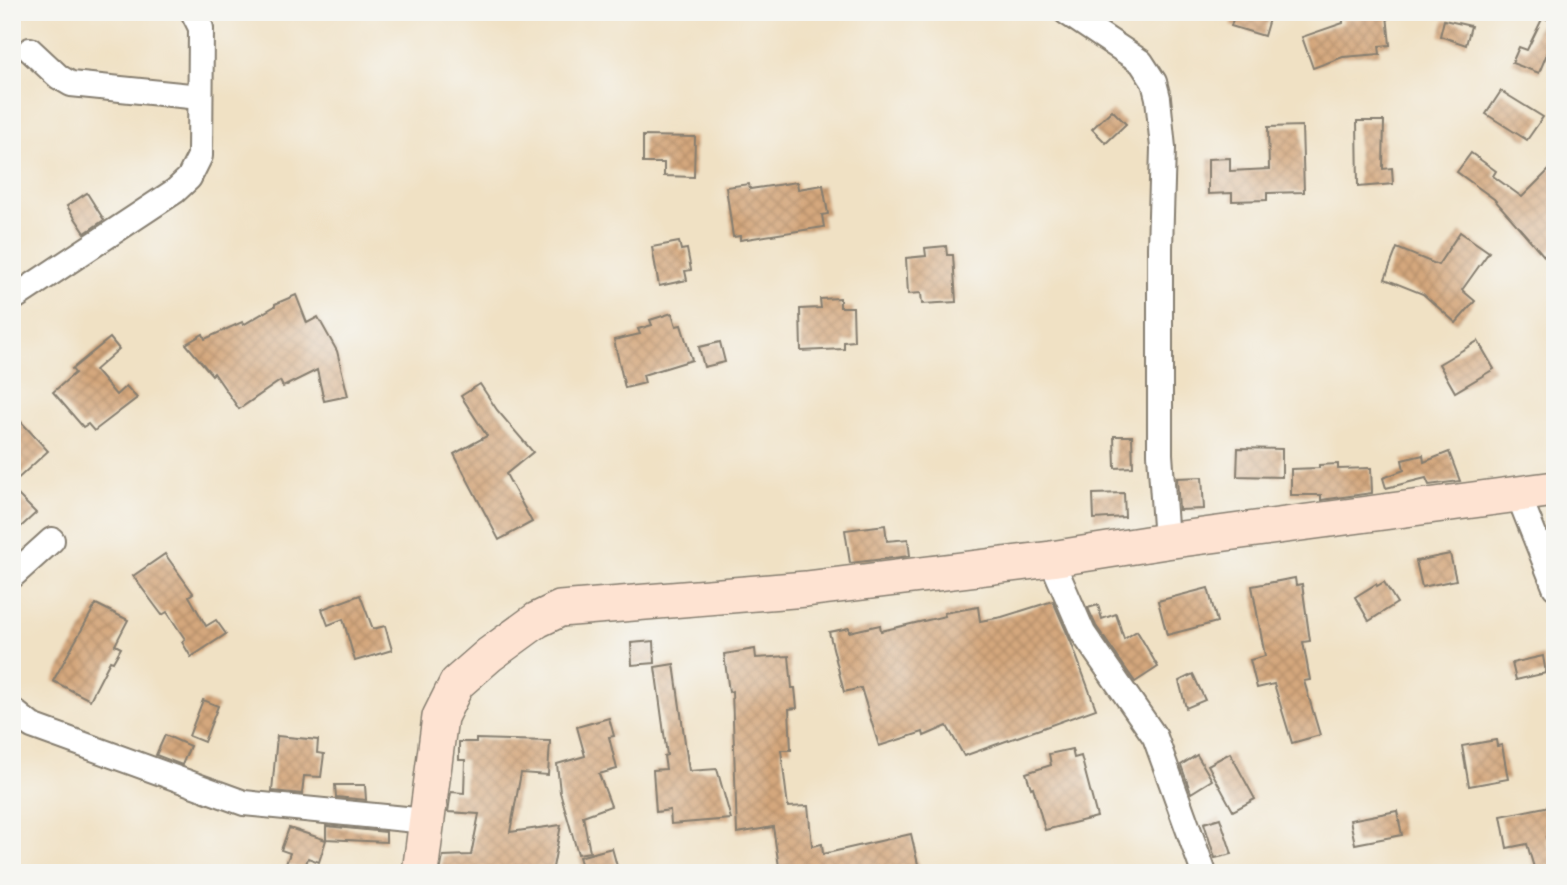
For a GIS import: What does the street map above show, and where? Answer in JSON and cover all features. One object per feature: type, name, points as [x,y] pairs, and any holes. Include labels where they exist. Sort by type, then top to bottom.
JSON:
[{"type":"street","points":[[12,299],[175,191],[189,178],[200,156],[201,28],[193,12]]},
{"type":"street","points":[[1066,12],[1141,62],[1154,82],[1158,98],[1163,148],[1160,454],[1166,541]]},
{"type":"street","points":[[30,50],[59,77],[71,84],[200,97]]},
{"type":"street","points":[[420,873],[440,717],[457,683],[489,655],[537,620],[560,609],[806,589],[1051,559],[1555,489]]},
{"type":"street","points":[[1518,494],[1555,587]]},
{"type":"street","points":[[12,576],[52,540]]},
{"type":"street","points":[[1051,559],[1083,633],[1156,737],[1204,873]]},
{"type":"street","points":[[12,710],[32,726],[244,803],[426,821]]},
{"type":"building","points":[[1235,12],[1271,12],[1264,36],[1231,26]]},
{"type":"building","points":[[1364,12],[1382,12],[1382,15],[1387,15],[1390,45],[1379,46],[1380,54],[1343,57],[1313,68],[1302,37],[1343,23],[1343,19],[1364,17]]},
{"type":"building","points":[[1543,17],[1555,23],[1555,46],[1551,44],[1539,73],[1512,63],[1519,47],[1527,50]]},
{"type":"building","points":[[1444,20],[1471,26],[1466,45],[1440,36]]},
{"type":"building","points":[[1501,91],[1543,117],[1527,140],[1486,114]]},
{"type":"building","points":[[1112,110],[1126,124],[1106,143],[1092,129]]},
{"type":"building","points":[[1357,121],[1384,121],[1383,169],[1392,168],[1393,184],[1358,187]]},
{"type":"building","points":[[1302,126],[1304,192],[1267,193],[1267,200],[1232,201],[1232,193],[1208,194],[1208,159],[1230,158],[1230,171],[1269,169],[1268,127]]},
{"type":"building","points":[[643,136],[695,137],[694,177],[664,176],[664,163],[643,163]]},
{"type":"building","points":[[1471,153],[1496,171],[1493,176],[1522,197],[1555,164],[1555,246],[1544,256],[1494,199],[1457,172]]},
{"type":"building","points":[[797,182],[798,189],[823,185],[828,214],[822,215],[824,227],[740,240],[740,236],[733,237],[726,187],[749,184],[750,189]]},
{"type":"building","points":[[87,193],[104,220],[85,233],[67,206]]},
{"type":"building","points":[[1460,232],[1489,252],[1462,290],[1475,301],[1456,323],[1423,294],[1385,279],[1397,248],[1438,265]]},
{"type":"building","points":[[679,242],[681,250],[687,249],[691,270],[685,271],[687,280],[659,286],[652,247]]},
{"type":"building","points":[[946,246],[947,255],[953,255],[956,302],[922,304],[921,293],[908,294],[906,258],[926,256],[925,248]]},
{"type":"building","points":[[296,295],[307,323],[318,317],[337,351],[348,396],[324,401],[317,370],[283,387],[280,381],[239,409],[214,373],[212,375],[186,344],[203,334],[205,339],[242,322],[243,325],[275,304]]},
{"type":"building","points":[[840,298],[840,307],[853,307],[854,341],[844,342],[844,349],[801,351],[800,309],[821,308],[820,299]]},
{"type":"building","points":[[672,313],[676,326],[681,325],[692,360],[643,375],[645,383],[625,388],[614,340],[640,334],[638,329],[652,325],[650,320]]},
{"type":"building","points":[[110,338],[119,349],[95,370],[116,395],[126,386],[137,398],[94,431],[88,424],[83,427],[53,392],[75,373],[72,369]]},
{"type":"building","points":[[1478,341],[1494,369],[1455,392],[1439,364]]},
{"type":"building","points":[[720,342],[725,362],[704,367],[699,347]]},
{"type":"building","points":[[480,384],[497,410],[533,452],[506,474],[532,522],[499,540],[454,454],[487,436],[461,396]]},
{"type":"building","points":[[12,412],[48,451],[12,484]]},
{"type":"building","points":[[1114,436],[1132,436],[1133,467],[1115,468]]},
{"type":"building","points":[[1238,448],[1282,449],[1282,477],[1237,476]]},
{"type":"building","points":[[1449,452],[1460,481],[1429,485],[1426,478],[1386,488],[1383,478],[1404,470],[1402,460],[1423,455],[1424,462]]},
{"type":"building","points":[[1338,464],[1338,469],[1371,468],[1372,493],[1321,500],[1321,495],[1291,495],[1291,469]]},
{"type":"building","points":[[1202,477],[1204,509],[1179,510],[1177,478]]},
{"type":"building","points":[[12,489],[36,513],[12,535]]},
{"type":"building","points":[[1124,493],[1125,517],[1094,519],[1093,494]]},
{"type":"building","points":[[885,525],[887,541],[908,539],[910,556],[850,563],[845,530]]},
{"type":"building","points":[[165,554],[193,593],[189,596],[206,626],[216,620],[226,634],[191,657],[182,642],[185,639],[167,612],[162,615],[133,576]]},
{"type":"building","points":[[1450,554],[1456,580],[1422,587],[1416,561]]},
{"type":"building","points":[[1295,578],[1296,585],[1302,584],[1310,641],[1303,642],[1310,680],[1304,681],[1320,735],[1292,743],[1274,684],[1257,688],[1250,660],[1265,656],[1252,586]]},
{"type":"building","points":[[1384,582],[1397,603],[1369,621],[1355,597]]},
{"type":"building","points":[[1208,588],[1217,622],[1167,635],[1158,601]]},
{"type":"building","points":[[360,595],[373,629],[385,626],[392,650],[355,661],[343,619],[328,625],[322,609]]},
{"type":"building","points":[[1053,601],[1096,709],[964,756],[947,726],[924,736],[923,732],[879,746],[861,688],[844,692],[829,632],[849,628],[849,632],[880,625],[881,631],[945,616],[944,613],[978,607],[980,621]]},
{"type":"building","points":[[96,604],[128,620],[115,645],[121,648],[113,662],[110,661],[90,700],[53,681]]},
{"type":"building","points":[[1098,605],[1102,619],[1116,614],[1124,639],[1137,631],[1158,667],[1135,682],[1096,626],[1088,608]]},
{"type":"building","points":[[654,641],[655,663],[632,665],[631,643]]},
{"type":"building","points":[[755,649],[756,658],[789,656],[797,708],[789,709],[791,750],[781,750],[788,807],[808,806],[812,846],[822,844],[823,854],[911,834],[920,873],[780,873],[773,827],[737,833],[732,691],[729,692],[724,654]]},
{"type":"building","points":[[1543,656],[1546,673],[1516,680],[1512,663]]},
{"type":"building","points":[[674,664],[689,771],[717,769],[731,819],[671,824],[670,810],[656,812],[653,770],[666,769],[664,756],[667,755],[655,667]]},
{"type":"building","points":[[1193,674],[1205,700],[1186,708],[1179,681]]},
{"type":"building","points":[[203,700],[218,706],[204,742],[189,736]]},
{"type":"building","points":[[609,718],[614,736],[609,737],[617,769],[599,774],[611,806],[583,816],[590,852],[578,854],[560,792],[557,764],[585,756],[577,727]]},
{"type":"building","points":[[165,735],[190,746],[182,765],[156,755]]},
{"type":"building","points":[[277,736],[318,740],[317,753],[324,754],[321,777],[304,776],[302,794],[272,791]]},
{"type":"building","points":[[476,739],[550,741],[548,775],[521,773],[510,832],[561,825],[552,873],[440,873],[443,856],[471,855],[479,814],[448,812],[451,792],[464,793],[465,760],[459,760],[459,742],[476,742]]},
{"type":"building","points":[[1496,740],[1497,746],[1502,745],[1508,779],[1469,786],[1462,746]]},
{"type":"building","points":[[1072,749],[1074,758],[1081,756],[1097,817],[1045,830],[1033,787],[1031,788],[1026,773],[1051,765],[1049,754]]},
{"type":"building","points":[[1230,753],[1255,799],[1233,811],[1208,765]]},
{"type":"building","points":[[1197,755],[1212,780],[1191,793],[1181,765]]},
{"type":"building","points":[[335,785],[365,785],[366,800],[336,797]]},
{"type":"building","points":[[1555,805],[1555,835],[1546,837],[1554,865],[1535,871],[1527,844],[1507,848],[1501,816]]},
{"type":"building","points":[[1397,811],[1402,835],[1355,844],[1350,820]]},
{"type":"building","points":[[1220,818],[1232,854],[1215,858],[1204,823]]},
{"type":"building","points":[[326,826],[386,832],[386,842],[326,839]]},
{"type":"building","points":[[289,828],[326,840],[319,862],[308,858],[304,870],[286,864],[290,853],[281,850]]},
{"type":"building","points":[[612,848],[618,870],[584,873],[579,857]]}]
